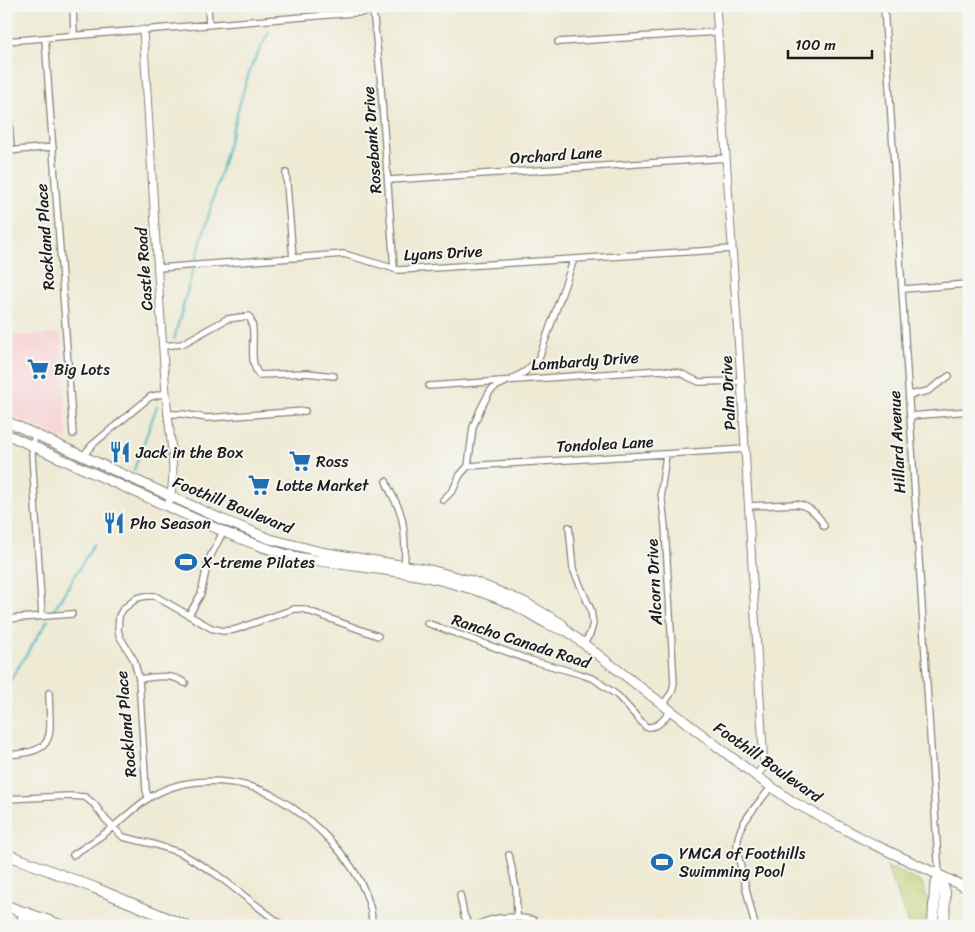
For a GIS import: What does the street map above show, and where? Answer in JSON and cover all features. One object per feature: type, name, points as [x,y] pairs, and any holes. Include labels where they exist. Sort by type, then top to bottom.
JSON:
[{"type":"highway","points":[[6,854],[186,926]]},
{"type":"highway","name":"Hillard Avenue","points":[[933,926],[935,888],[939,876]]},
{"type":"highway","name":"Hillard Avenue","points":[[939,876],[945,892],[944,926]]},
{"type":"highway","points":[[6,906],[63,926]]},
{"type":"highway","points":[[6,911],[40,926]]},
{"type":"main road","name":"Foothill Boulevard","points":[[6,421],[227,522],[270,539],[345,560]]},
{"type":"main road","name":"Foothill Boulevard","points":[[6,434],[223,531],[282,554],[345,560],[451,575],[507,594],[562,624],[567,631],[771,787],[829,823],[969,889]]},
{"type":"street","points":[[73,6],[74,35]]},
{"type":"street","points":[[208,6],[209,25]]},
{"type":"street","points":[[6,41],[366,12],[380,6]]},
{"type":"street","name":"Palm Drive","points":[[716,6],[764,766],[756,776]]},
{"type":"street","name":"Hillard Avenue","points":[[884,6],[939,876]]},
{"type":"street","name":"Rosebank Drive","points":[[373,10],[380,74],[394,269]]},
{"type":"street","name":"Castle Road","points":[[143,30],[173,484],[168,506]]},
{"type":"street","points":[[558,42],[718,32]]},
{"type":"street","name":"Rockland Place","points":[[45,38],[73,434]]},
{"type":"street","points":[[6,78],[9,150],[53,147]]},
{"type":"street","name":"Orchard Lane","points":[[388,180],[726,158]]},
{"type":"street","points":[[286,173],[293,258]]},
{"type":"street","name":"Lyans Drive","points":[[158,268],[344,254],[399,270],[732,249]]},
{"type":"street","points":[[444,500],[453,490],[460,475],[468,466],[473,427],[481,408],[493,388],[512,380],[526,371],[539,358],[574,259]]},
{"type":"street","points":[[903,289],[969,284]]},
{"type":"street","points":[[163,346],[182,344],[227,319],[249,316],[252,324],[254,364],[258,375],[307,373],[334,376]]},
{"type":"street","name":"Lombardy Drive","points":[[429,386],[661,370],[680,373],[699,382],[741,380]]},
{"type":"street","points":[[910,395],[928,391],[949,376]]},
{"type":"street","points":[[83,456],[92,445],[150,396],[166,393]]},
{"type":"street","points":[[167,414],[207,418],[305,411]]},
{"type":"street","points":[[911,416],[969,411]]},
{"type":"street","points":[[35,434],[32,446],[42,616]]},
{"type":"street","name":"Tondolea Lane","points":[[468,466],[745,449]]},
{"type":"street","name":"Alcorn Drive","points":[[666,455],[661,501],[665,526],[674,683],[667,708]]},
{"type":"street","points":[[386,481],[390,494],[399,509],[405,553],[404,569]]},
{"type":"street","points":[[748,506],[803,505],[808,507],[822,520],[824,526]]},
{"type":"street","points":[[189,615],[201,594],[208,561],[227,522]]},
{"type":"street","points":[[569,527],[573,569],[591,610],[593,624],[590,634],[584,643]]},
{"type":"street","name":"Rockland Place","points":[[148,796],[146,790],[139,679],[134,660],[118,630],[119,616],[132,600],[142,596],[159,598],[211,628],[223,632],[234,630],[283,612],[303,609],[378,636]]},
{"type":"street","points":[[6,619],[72,614]]},
{"type":"street","name":"Rancho Canada Road","points":[[427,624],[530,660],[594,679],[618,696],[646,727],[655,727],[660,724],[667,708]]},
{"type":"street","points":[[139,679],[171,676],[185,683]]},
{"type":"street","points":[[6,755],[27,754],[45,746],[50,730],[50,693]]},
{"type":"street","points":[[73,855],[113,827],[148,796],[184,784],[224,781],[260,790],[275,797],[304,816],[324,835],[352,868],[367,898],[372,926]]},
{"type":"street","points":[[754,926],[737,851],[737,841],[741,826],[771,787]]},
{"type":"street","points":[[6,799],[85,797],[94,804],[122,837],[180,853],[216,874],[283,926]]},
{"type":"street","points":[[509,855],[516,888],[517,916]]},
{"type":"street","points":[[460,895],[464,915],[469,926]]},
{"type":"street","points":[[475,926],[492,918],[517,916],[533,920]]},
{"type":"shaded area","points":[[61,334],[67,441],[6,413],[6,336]]},
{"type":"green space","points":[[886,866],[922,883],[929,904],[925,926],[910,926]]},
{"type":"waterway","points":[[196,260],[245,85],[252,65],[269,32]]},
{"type":"waterway","points":[[174,339],[193,270]]},
{"type":"waterway","points":[[134,470],[157,406]]},
{"type":"waterway","points":[[54,610],[94,544]]},
{"type":"waterway","points":[[6,687],[48,620]]},
{"type":"place","name":"Big Lots","points":[[38,369]]},
{"type":"place","name":"Jack in the Box","points":[[120,452]]},
{"type":"place","name":"Ross","points":[[300,461]]},
{"type":"place","name":"Lotte Market","points":[[259,485]]},
{"type":"place","name":"Pho Season","points":[[114,523]]},
{"type":"place","name":"X-treme Pilates","points":[[186,562]]},
{"type":"place","name":"YMCA of Foothills Swimming Pool","points":[[662,862]]}]
